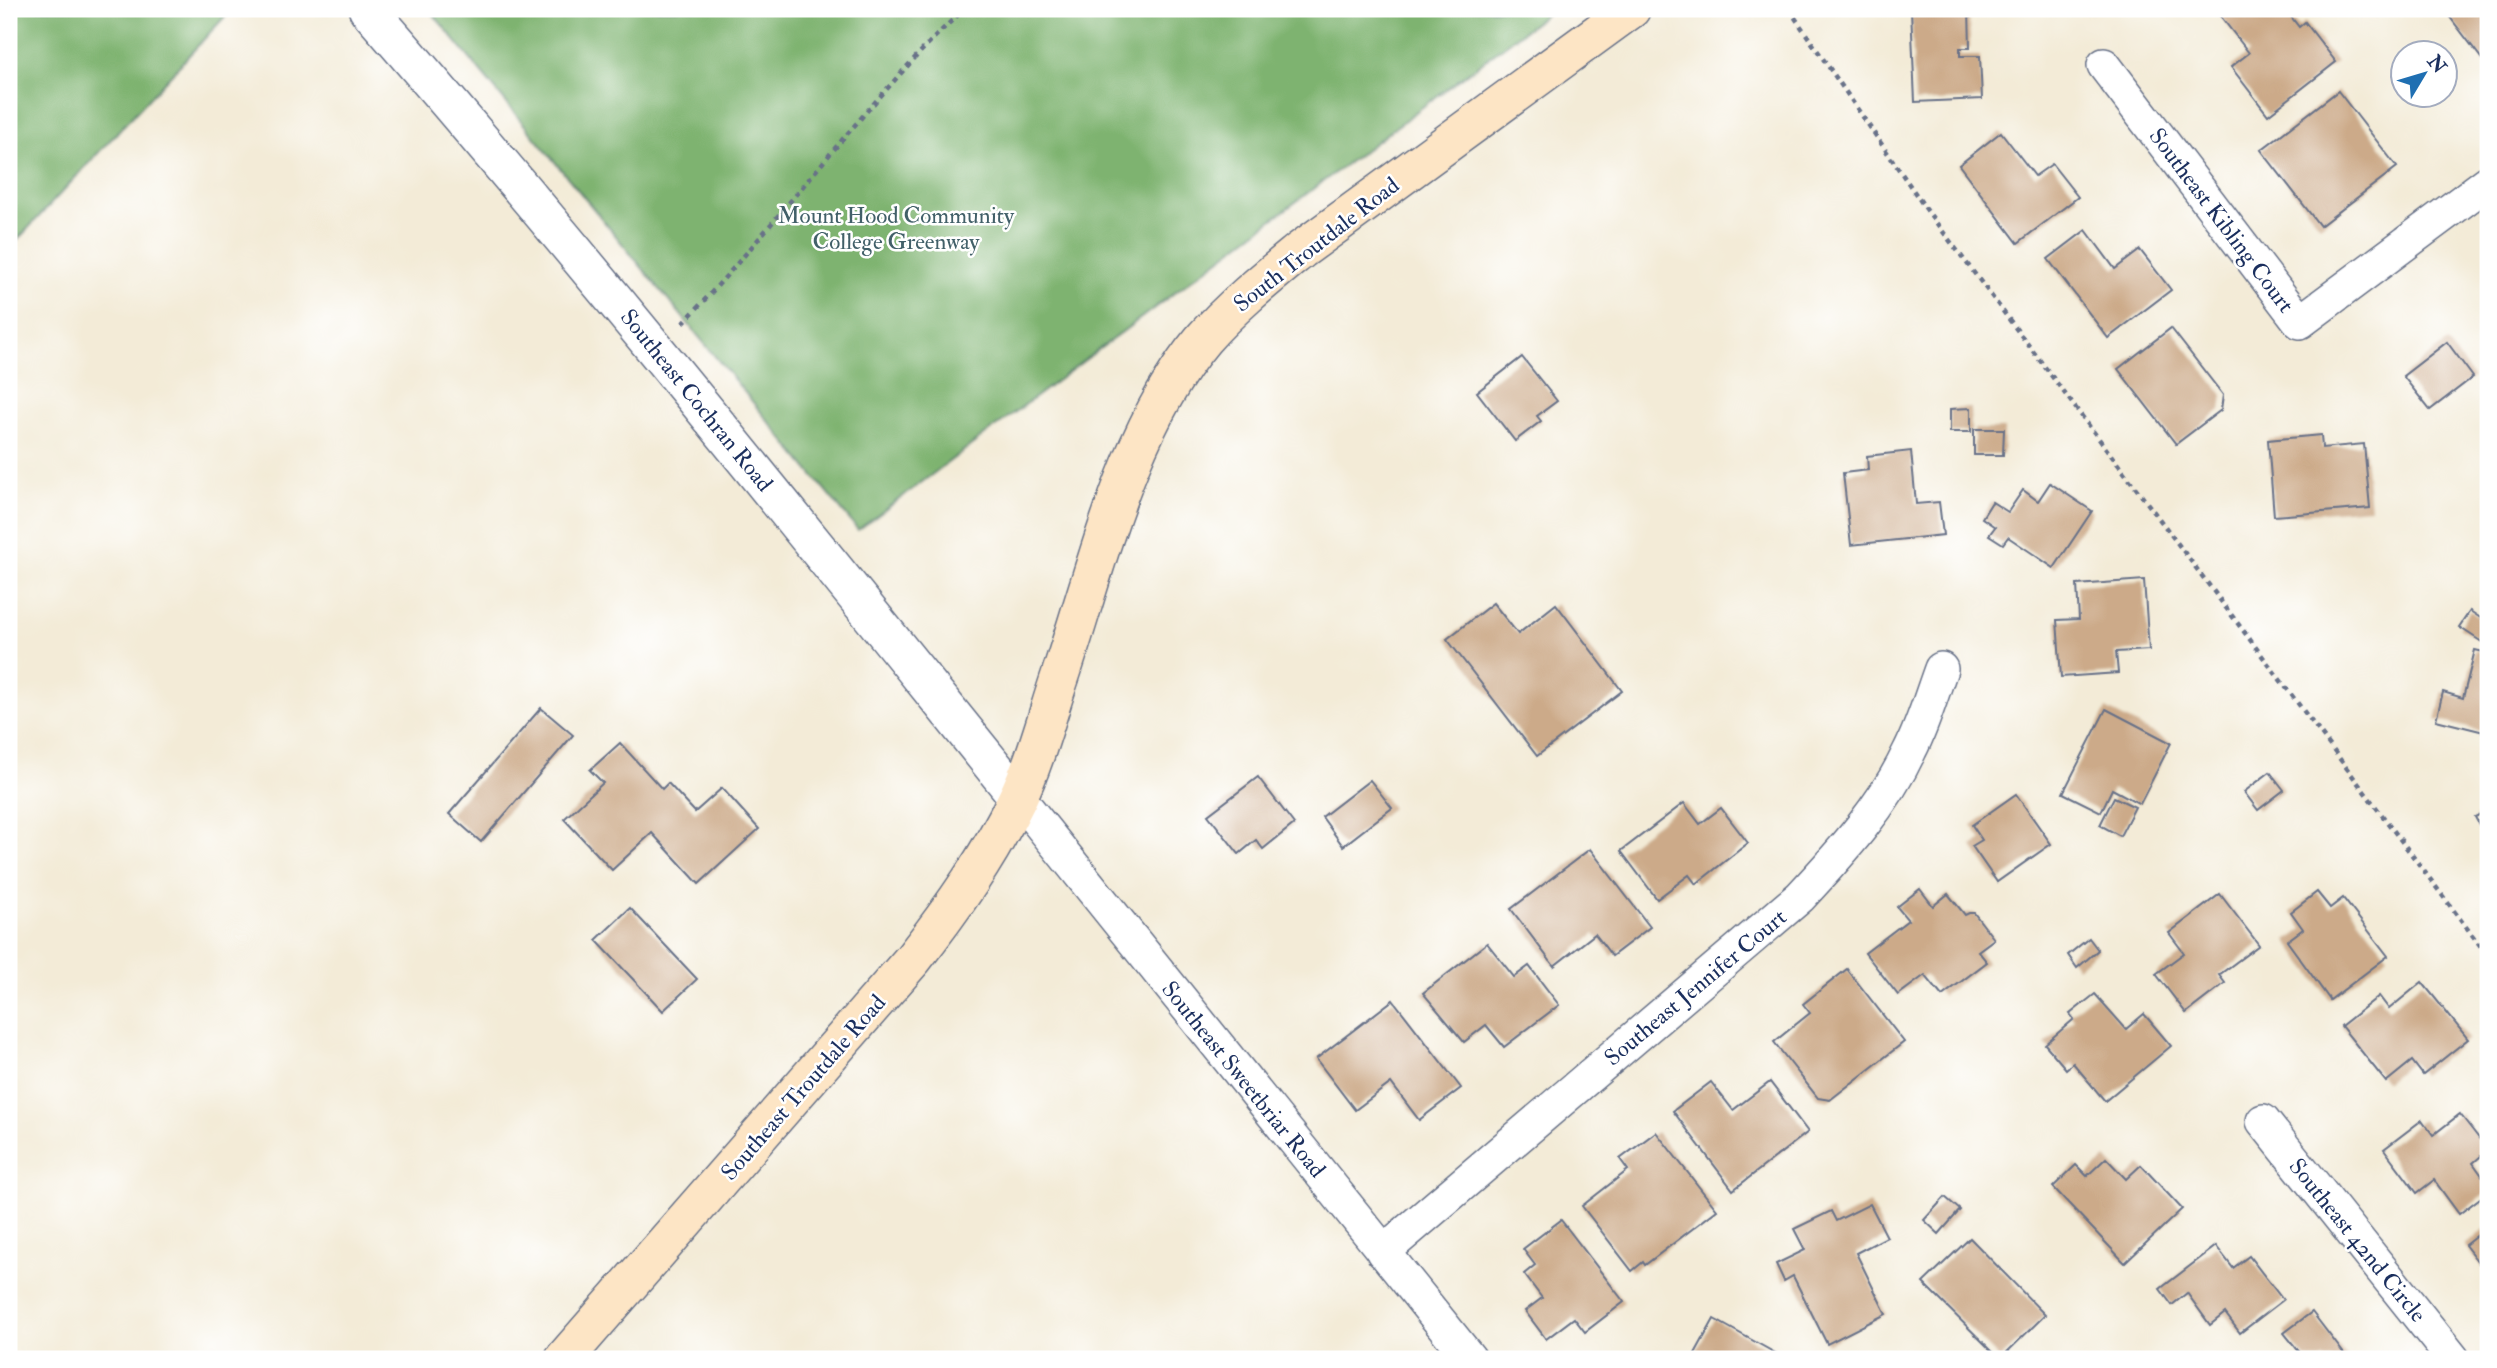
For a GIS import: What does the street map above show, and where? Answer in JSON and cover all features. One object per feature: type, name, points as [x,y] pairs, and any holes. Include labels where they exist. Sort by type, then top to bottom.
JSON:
[{"type":"main road","name":"South Troutdale Road","points":[[1018,797],[1120,493],[1157,408],[1203,340],[1261,283],[1301,250],[1631,9]]},
{"type":"main road","name":"Southeast Troutdale Road","points":[[564,1359],[914,959],[967,887],[1018,797]]},
{"type":"street","name":"Southeast Cochran Road","points":[[368,9],[505,166],[657,349],[1018,797]]},
{"type":"street","name":"Southeast Kibling Court","points":[[2104,65],[2300,322],[2488,182]]},
{"type":"street","name":"Southeast Jennifer Court","points":[[1383,1252],[1800,897],[1851,842],[1880,800],[1910,751],[1941,669]]},
{"type":"street","name":"Southeast Sweetbriar Road","points":[[1018,797],[1470,1359]]},
{"type":"street","name":"Southeast 42nd Circle","points":[[2263,1121],[2453,1359]]},
{"type":"path","points":[[657,349],[733,270],[826,157],[936,33],[965,9]]},
{"type":"path","points":[[1789,9],[1926,209],[2488,956]]},
{"type":"green space","points":[[9,9],[232,9],[9,249]]},
{"type":"green space","name":"Mount Hood Community College Greenway","points":[[429,9],[1553,9],[858,530]]},
{"type":"building","points":[[1911,9],[1969,9],[1970,48],[1960,48],[1960,56],[1980,56],[1982,99],[1915,102]]},
{"type":"building","points":[[2215,9],[2285,9],[2299,27],[2305,22],[2336,62],[2268,115],[2231,67],[2249,53]]},
{"type":"building","points":[[2450,9],[2488,9],[2488,67],[2446,12]]},
{"type":"building","points":[[2338,91],[2397,167],[2320,226],[2261,150]]},
{"type":"building","points":[[2001,132],[2035,176],[2052,164],[2078,197],[2018,243],[1959,165]]},
{"type":"building","points":[[2086,230],[2115,269],[2140,250],[2171,290],[2108,338],[2048,259]]},
{"type":"building","points":[[2171,328],[2223,395],[2221,410],[2176,444],[2118,369]]},
{"type":"building","points":[[2447,342],[2473,377],[2430,410],[2403,376]]},
{"type":"building","points":[[1522,357],[1557,401],[1537,416],[1541,421],[1515,441],[1477,392]]},
{"type":"building","points":[[1971,408],[1971,432],[1950,432],[1950,409]]},
{"type":"building","points":[[1974,429],[2004,429],[2003,455],[1974,455]]},
{"type":"building","points":[[2321,435],[2322,448],[2364,444],[2370,508],[2274,516],[2268,440]]},
{"type":"building","points":[[1911,451],[1916,504],[1939,502],[1943,535],[1851,545],[1843,473],[1868,470],[1867,456]]},
{"type":"building","points":[[2050,483],[2092,511],[2054,568],[2008,537],[2003,544],[1989,535],[1995,527],[1982,518],[1992,502],[2008,512],[2023,490],[2038,501]]},
{"type":"building","points":[[2144,580],[2149,650],[2116,652],[2118,673],[2061,677],[2057,620],[2079,619],[2077,585]]},
{"type":"building","points":[[1493,603],[1518,634],[1556,604],[1622,691],[1537,756],[1447,639]]},
{"type":"building","points":[[2470,611],[2488,623],[2488,646],[2459,627]]},
{"type":"building","points":[[2475,650],[2488,653],[2488,733],[2436,720],[2443,692],[2463,698]]},
{"type":"building","points":[[541,708],[573,735],[481,842],[449,814]]},
{"type":"building","points":[[2106,709],[2171,743],[2140,804],[2112,789],[2101,812],[2063,793]]},
{"type":"building","points":[[620,743],[662,789],[668,783],[695,812],[722,788],[759,829],[699,884],[652,833],[612,870],[564,819],[603,783],[590,770]]},
{"type":"building","points":[[2270,772],[2284,790],[2258,810],[2244,792]]},
{"type":"building","points":[[1258,777],[1294,824],[1263,849],[1256,840],[1239,854],[1208,815]]},
{"type":"building","points":[[1370,780],[1392,808],[1343,846],[1322,817]]},
{"type":"building","points":[[2016,794],[2051,844],[1997,882],[1972,846],[1982,840],[1972,825]]},
{"type":"building","points":[[2114,797],[2135,807],[2120,836],[2100,825]]},
{"type":"building","points":[[1684,803],[1700,824],[1721,808],[1748,843],[1696,884],[1689,875],[1657,899],[1621,851]]},
{"type":"building","points":[[2488,810],[2488,842],[2475,817]]},
{"type":"building","points":[[1590,849],[1650,927],[1612,956],[1595,934],[1554,966],[1511,909]]},
{"type":"building","points":[[1920,889],[1933,906],[1948,894],[1965,915],[1974,913],[1994,939],[1978,951],[1987,962],[1942,996],[1925,975],[1898,995],[1865,953],[1908,920],[1897,907]]},
{"type":"building","points":[[2317,892],[2330,908],[2343,898],[2388,956],[2330,1000],[2287,941],[2303,929],[2291,912]]},
{"type":"building","points":[[2220,894],[2259,945],[2219,975],[2225,983],[2186,1013],[2156,974],[2184,953],[2169,933]]},
{"type":"building","points":[[630,908],[697,979],[663,1011],[596,940]]},
{"type":"building","points":[[2089,938],[2098,950],[2077,968],[2068,955]]},
{"type":"building","points":[[1487,943],[1514,977],[1529,966],[1559,1005],[1504,1047],[1486,1025],[1464,1042],[1423,993]]},
{"type":"building","points":[[1847,969],[1904,1042],[1830,1100],[1818,1098],[1774,1042],[1810,1013],[1803,1004]]},
{"type":"building","points":[[2422,982],[2468,1039],[2423,1075],[2412,1061],[2386,1082],[2341,1026],[2379,996],[2389,1009]]},
{"type":"building","points":[[2095,994],[2126,1029],[2144,1014],[2171,1046],[2105,1101],[2073,1063],[2066,1069],[2045,1044],[2074,1019],[2070,1014]]},
{"type":"building","points":[[1393,1000],[1461,1088],[1419,1120],[1391,1083],[1355,1110],[1316,1059]]},
{"type":"building","points":[[1711,1082],[1733,1110],[1770,1082],[1808,1132],[1733,1190],[1673,1111]]},
{"type":"building","points":[[2460,1114],[2488,1150],[2473,1163],[2488,1184],[2488,1192],[2459,1214],[2434,1180],[2417,1193],[2384,1149],[2422,1120],[2433,1135]]},
{"type":"building","points":[[1656,1132],[1717,1210],[1645,1265],[1643,1262],[1632,1271],[1582,1206],[1628,1170],[1620,1159]]},
{"type":"building","points":[[2106,1158],[2126,1179],[2141,1165],[2182,1209],[2125,1263],[2053,1187],[2076,1165],[2087,1176]]},
{"type":"building","points":[[1945,1197],[1960,1210],[1939,1234],[1924,1220]]},
{"type":"building","points":[[1870,1204],[1887,1237],[1856,1253],[1886,1314],[1827,1344],[1793,1276],[1784,1281],[1776,1264],[1805,1250],[1794,1229],[1831,1211],[1836,1221]]},
{"type":"building","points":[[1561,1220],[1624,1302],[1585,1332],[1574,1318],[1546,1339],[1525,1311],[1542,1298],[1524,1274],[1535,1265],[1523,1249]]},
{"type":"building","points":[[2488,1227],[2488,1275],[2465,1245]]},
{"type":"building","points":[[1970,1238],[2045,1315],[2000,1359],[1923,1283]]},
{"type":"building","points":[[2216,1246],[2233,1268],[2249,1256],[2283,1300],[2240,1333],[2225,1313],[2210,1325],[2187,1293],[2172,1305],[2160,1289]]},
{"type":"building","points":[[2312,1312],[2348,1359],[2305,1359],[2284,1333]]},
{"type":"building","points":[[1714,1319],[1786,1359],[1692,1359]]}]
